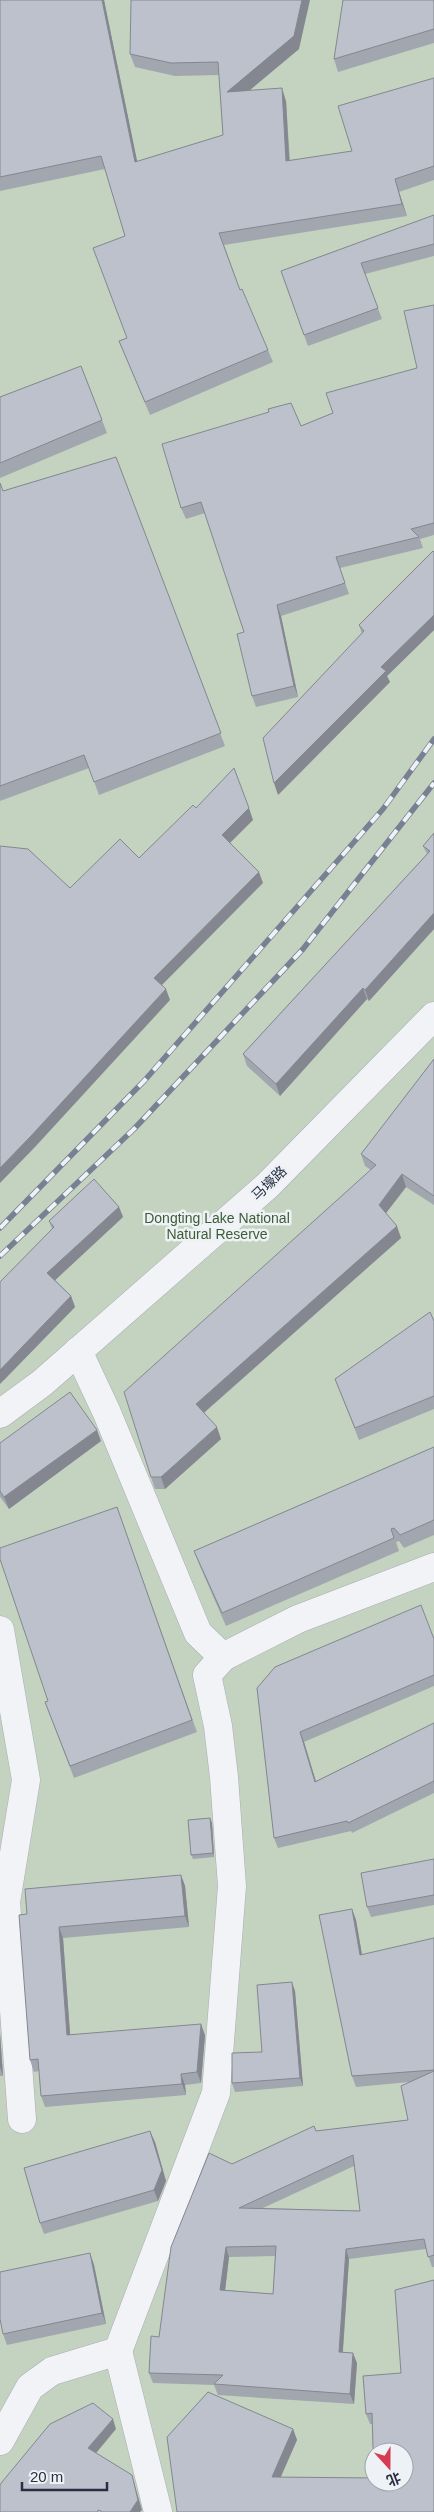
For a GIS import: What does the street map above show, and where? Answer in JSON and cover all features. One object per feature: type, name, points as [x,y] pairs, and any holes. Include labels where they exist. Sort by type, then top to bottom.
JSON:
[{"type":"street","name":"马壕路","points":[[0,1414],[42,1382],[268,1185],[434,1016]]},
{"type":"street","points":[[78,1351],[107,1413],[198,1634],[223,1657]]},
{"type":"street","points":[[158,2512],[118,2351],[216,2094],[232,1886],[224,1777],[218,1726],[207,1675],[223,1657],[298,1619],[434,1567]]},
{"type":"street","points":[[0,1630],[26,1780],[6,1902],[22,2118]]},
{"type":"street","points":[[0,2441],[30,2387],[52,2372],[118,2351]]},
{"type":"green space","name":"Dongting Lake National Natural Reserve","points":[[0,0],[434,0],[434,2512],[0,2512]]},
{"type":"building","points":[[0,0],[102,0],[135,162],[223,135],[218,62],[171,63],[130,54],[131,0],[302,0],[294,36],[227,92],[282,88],[286,161],[352,151],[338,106],[434,78],[434,166],[395,179],[402,204],[219,233],[240,290],[242,289],[268,350],[145,402],[119,341],[127,338],[93,248],[125,236],[101,156],[0,177]]},
{"type":"building","points":[[343,0],[434,0],[434,29],[334,59]]},
{"type":"building","points":[[434,215],[434,244],[361,263],[378,308],[304,335],[281,271]]},
{"type":"building","points":[[434,305],[434,523],[411,529],[419,537],[336,557],[345,583],[277,605],[294,686],[252,696],[237,634],[244,632],[201,502],[181,508],[162,444],[269,412],[268,409],[291,403],[301,426],[333,413],[326,393],[417,368],[404,311]]},
{"type":"building","points":[[81,366],[102,420],[0,463],[0,397]]},
{"type":"building","points":[[116,457],[221,733],[94,782],[84,755],[0,786],[0,483],[3,491]]},
{"type":"building","points":[[433,551],[434,615],[381,667],[386,671],[274,783],[263,738],[364,631],[359,625]]},
{"type":"building","points":[[234,768],[249,808],[222,835],[259,872],[154,978],[166,989],[0,1168],[0,846],[28,849],[70,888],[120,839],[139,858],[193,805],[196,808]]},
{"type":"building","points":[[434,833],[434,913],[365,990],[363,988],[276,1084],[243,1054],[430,851],[423,846]]},
{"type":"building","points":[[434,1059],[434,1196],[402,1174],[379,1205],[397,1226],[196,1404],[217,1427],[161,1477],[151,1477],[124,1392],[376,1165],[361,1154]]},
{"type":"building","points":[[94,1179],[119,1207],[47,1273],[71,1296],[0,1370],[0,1282],[54,1227],[49,1221]]},
{"type":"building","points":[[430,1312],[434,1321],[434,1396],[355,1428],[335,1379]]},
{"type":"building","points":[[70,1392],[97,1430],[4,1497],[0,1491],[0,1443]]},
{"type":"building","points":[[434,1447],[434,1520],[400,1535],[394,1528],[391,1529],[394,1538],[222,1613],[194,1551]]},
{"type":"building","points":[[117,1507],[192,1720],[70,1766],[45,1702],[48,1701],[0,1559],[0,1548]]},
{"type":"building","points":[[421,1605],[434,1639],[434,1675],[300,1732],[315,1782],[434,1723],[434,1781],[348,1823],[347,1821],[274,1838],[257,1688],[275,1667]]},
{"type":"building","points":[[210,1818],[213,1853],[191,1855],[188,1820]]},
{"type":"building","points":[[434,1859],[434,1895],[367,1907],[361,1873]]},
{"type":"building","points":[[181,1875],[185,1916],[59,1927],[67,2035],[201,2024],[197,2072],[181,2074],[182,2084],[41,2096],[38,2059],[30,2060],[19,1915],[27,1914],[25,1889]]},
{"type":"building","points":[[352,1909],[360,1955],[434,1938],[434,2070],[352,2076],[319,1915]]},
{"type":"building","points":[[292,1982],[300,2078],[232,2083],[232,2053],[262,2052],[257,1985]]},
{"type":"building","points":[[434,2071],[434,2255],[428,2257],[424,2239],[346,2249],[339,2352],[353,2353],[350,2394],[214,2384],[223,2375],[149,2373],[151,2336],[159,2337],[171,2247],[209,2153],[232,2164],[314,2126],[316,2131],[408,2120],[401,2086]],"holes":[[[353,2155],[360,2211],[239,2208]],[[276,2246],[273,2294],[220,2290],[226,2247]]]},
{"type":"building","points":[[150,2131],[162,2170],[154,2190],[40,2223],[24,2168]]},
{"type":"building","points":[[90,2253],[102,2313],[3,2334],[0,2319],[0,2272]]},
{"type":"building","points":[[434,2280],[434,2512],[177,2512],[167,2437],[208,2392],[293,2429],[272,2477],[364,2478],[364,2492],[414,2492],[414,2442],[373,2442],[372,2413],[366,2414],[363,2376],[401,2373],[395,2290]]},
{"type":"building","points":[[93,2403],[113,2419],[88,2448],[132,2475],[138,2500],[130,2512],[101,2512],[98,2510],[98,2512],[0,2512],[0,2485],[50,2424]]},
{"type":"railway","points":[[0,1228],[145,1080],[383,809],[434,739]]},
{"type":"railway","points":[[0,1256],[134,1129],[303,949],[434,783]]}]
